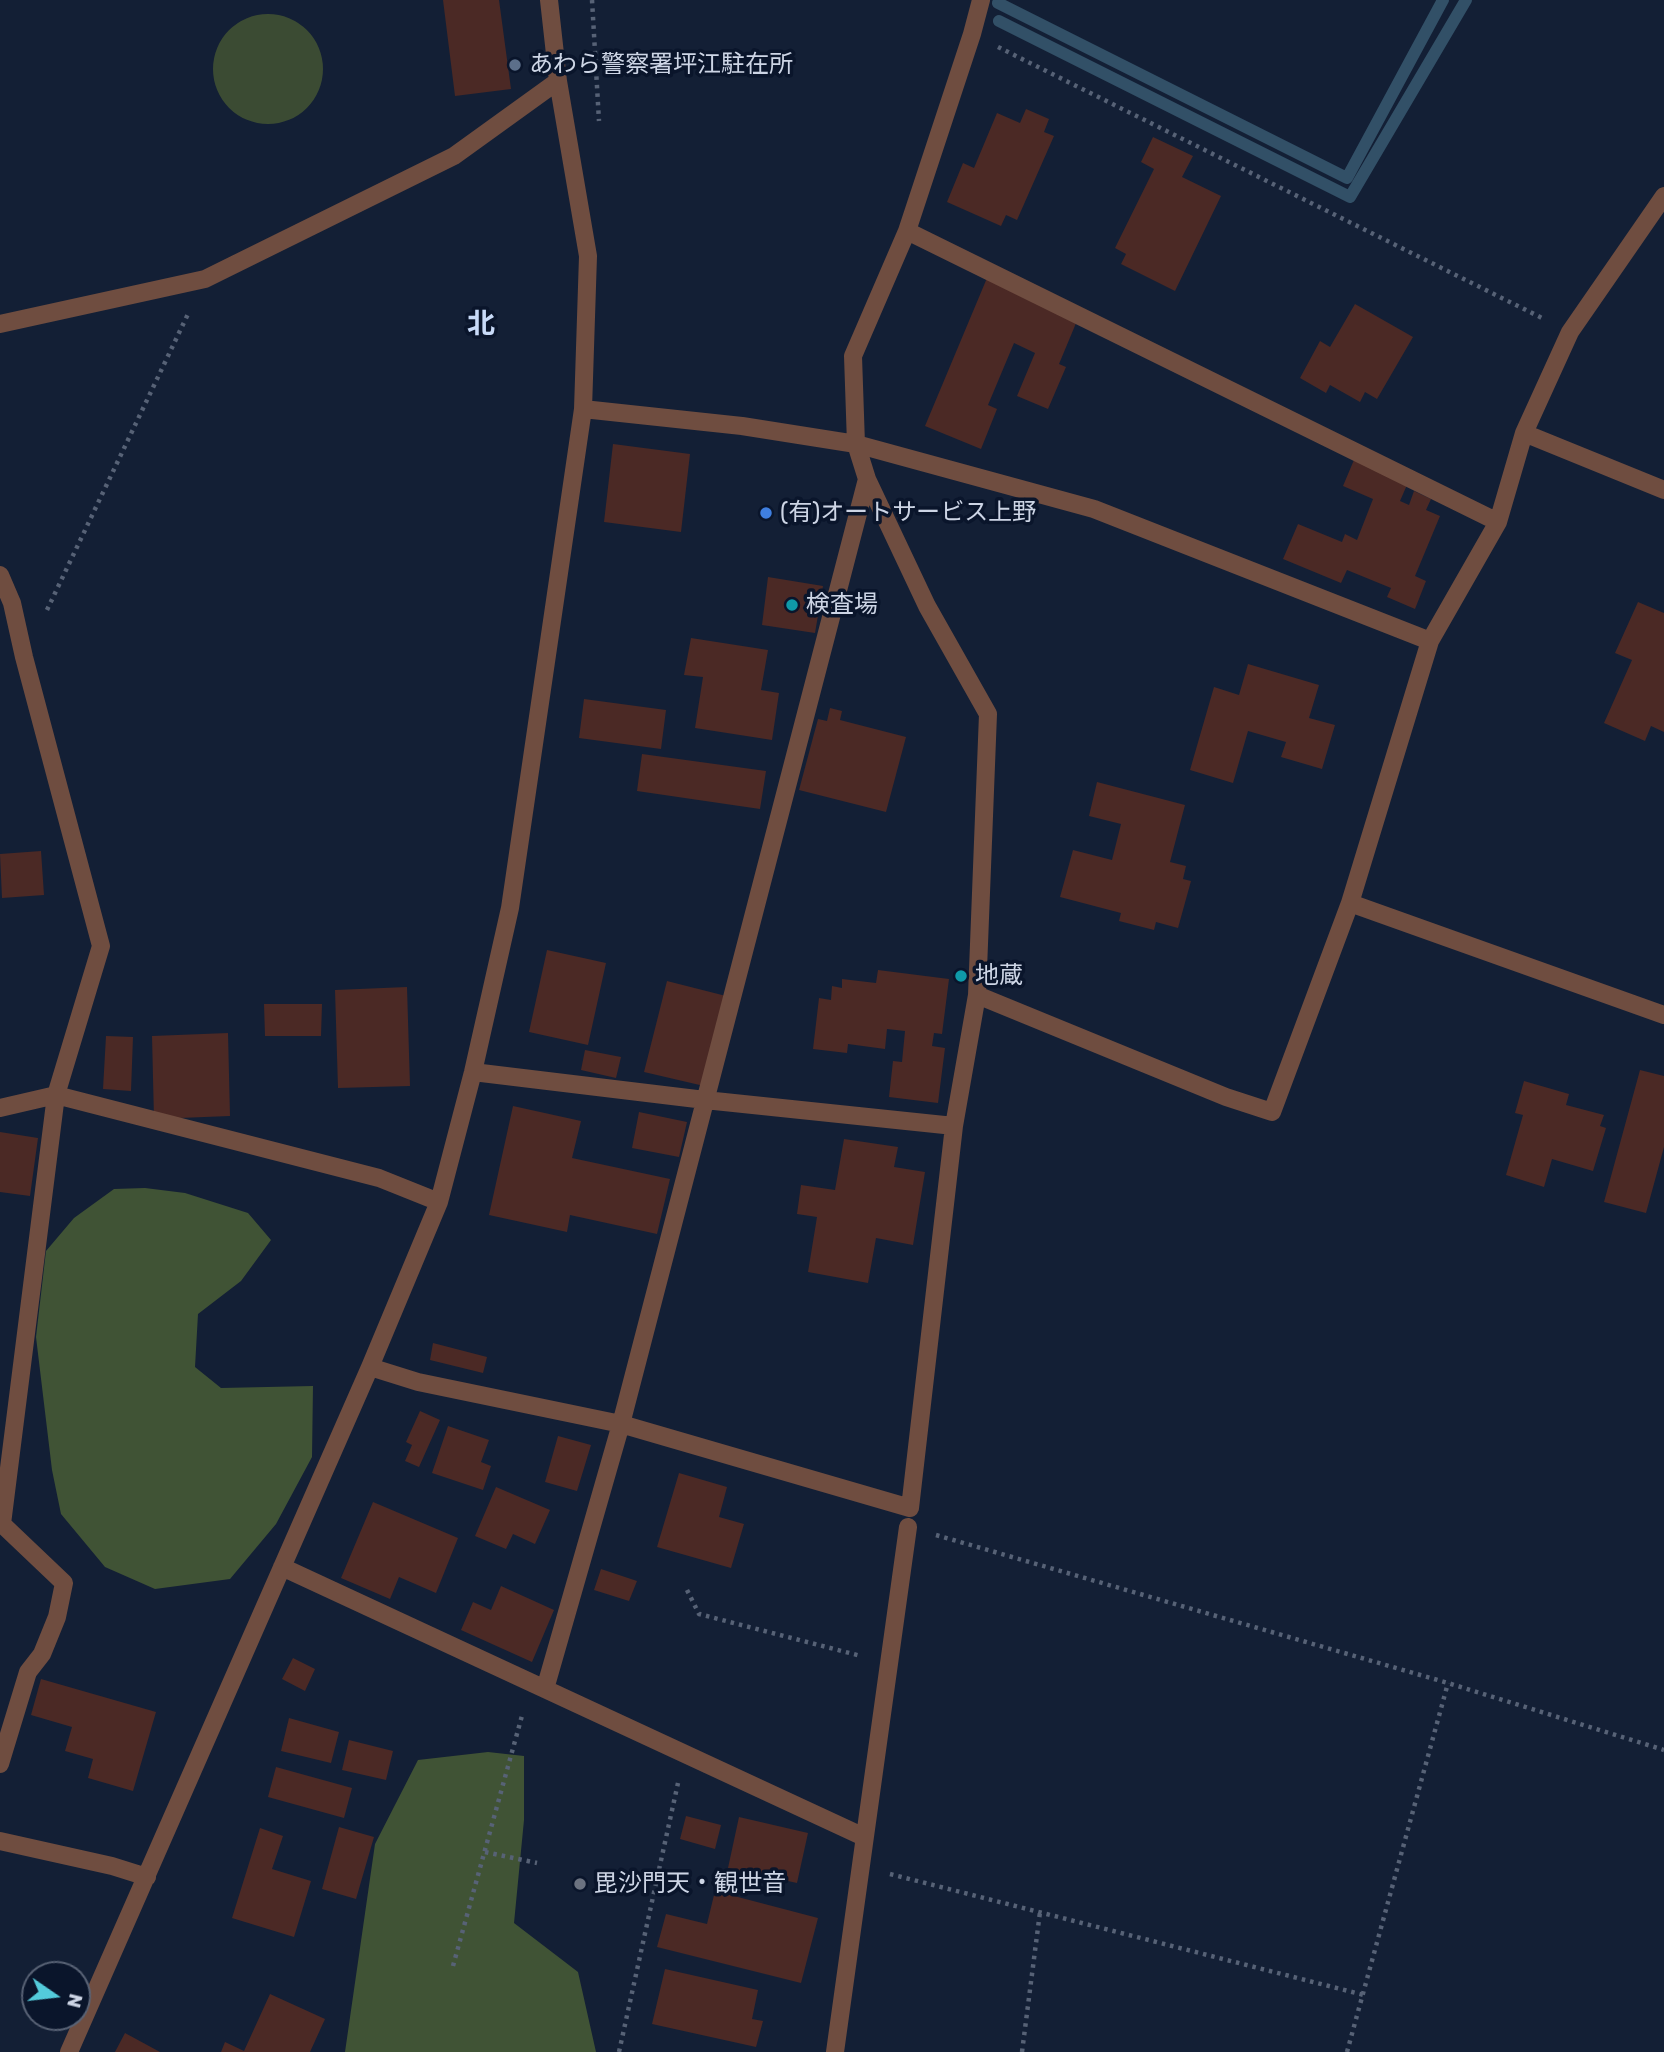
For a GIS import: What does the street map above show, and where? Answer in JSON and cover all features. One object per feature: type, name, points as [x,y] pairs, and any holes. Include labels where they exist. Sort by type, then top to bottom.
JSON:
[{"type":"street","points":[[69,2052],[370,1367],[439,1202],[473,1072],[510,908],[583,409],[588,256],[558,81],[550,0]]},
{"type":"street","points":[[370,1367],[418,1382],[621,1424],[909,1508],[954,1126],[977,995],[988,714],[926,606],[867,479],[856,444],[853,356],[907,231],[981,0]]},
{"type":"street","points":[[0,324],[205,279],[454,156],[558,81]]},
{"type":"street","points":[[977,995],[1226,1097],[1272,1112],[1350,903],[1430,641],[1498,522],[1524,433],[1570,332],[1664,196]]},
{"type":"street","points":[[907,231],[1498,522]]},
{"type":"street","points":[[583,409],[742,426],[856,444],[1094,509],[1430,641]]},
{"type":"street","points":[[1524,433],[1664,490]]},
{"type":"street","points":[[545,1689],[621,1424],[867,479]]},
{"type":"street","points":[[0,575],[12,603],[101,946],[56,1095],[1,1524],[64,1583],[57,1617],[42,1654],[28,1672],[0,1764]]},
{"type":"street","points":[[1350,903],[1664,1015]]},
{"type":"street","points":[[473,1072],[954,1126]]},
{"type":"street","points":[[0,1108],[56,1095],[379,1178],[439,1202]]},
{"type":"street","points":[[835,2052],[908,1527]]},
{"type":"street","points":[[282,1567],[864,1837]]},
{"type":"street","points":[[0,1842],[111,1866],[147,1877]]},
{"type":"path","points":[[972,34],[1570,332]]},
{"type":"path","points":[[24,657],[205,279]]},
{"type":"path","points":[[908,1527],[1448,1683],[1664,1750]]},
{"type":"path","points":[[687,1590],[699,1614],[889,1663]]},
{"type":"path","points":[[1347,2052],[1448,1683]]},
{"type":"path","points":[[453,1966],[524,1707]]},
{"type":"path","points":[[619,2052],[680,1775]]},
{"type":"path","points":[[485,1852],[537,1863]]},
{"type":"path","points":[[862,1867],[1364,1995]]},
{"type":"path","points":[[1022,2052],[1040,1912]]},
{"type":"green space","points":[[268,14],[289,18],[307,30],[319,48],[323,69],[319,90],[307,108],[289,120],[268,124],[247,120],[229,108],[217,90],[213,69],[217,48],[229,30],[247,18]]},
{"type":"green space","points":[[145,1188],[185,1193],[248,1213],[271,1240],[241,1281],[198,1314],[195,1367],[221,1388],[313,1386],[312,1457],[276,1524],[230,1579],[155,1589],[105,1567],[61,1514],[52,1470],[36,1337],[46,1251],[74,1218],[114,1189]]},
{"type":"green space","points":[[488,1752],[524,1756],[524,1820],[514,1923],[578,1972],[596,2052],[345,2052],[375,1844],[418,1760]]},
{"type":"building","points":[[443,0],[499,0],[511,89],[455,96]]},
{"type":"building","points":[[1026,109],[1049,119],[1044,132],[1054,136],[1017,220],[1006,215],[1001,226],[947,202],[963,163],[974,168],[997,113],[1020,123]]},
{"type":"building","points":[[1153,137],[1193,156],[1182,177],[1221,196],[1175,291],[1121,264],[1126,254],[1115,248],[1154,169],[1141,162]]},
{"type":"building","points":[[987,278],[1079,316],[1059,364],[1066,367],[1048,409],[1017,396],[1035,353],[1014,343],[988,405],[997,409],[981,449],[925,426]]},
{"type":"building","points":[[1355,304],[1413,337],[1377,399],[1365,392],[1360,402],[1330,385],[1326,393],[1300,378],[1320,341],[1330,347]]},
{"type":"building","points":[[613,444],[690,454],[681,532],[604,522]]},
{"type":"building","points":[[1359,448],[1413,471],[1400,501],[1409,505],[1414,491],[1431,499],[1426,510],[1440,516],[1415,576],[1426,581],[1415,609],[1387,597],[1391,588],[1347,570],[1341,583],[1283,559],[1298,524],[1342,542],[1345,534],[1357,540],[1373,499],[1343,486]]},
{"type":"building","name":"検査場","points":[[768,577],[823,586],[815,633],[762,625]]},
{"type":"building","points":[[1638,602],[1664,613],[1664,732],[1651,726],[1645,741],[1604,723],[1632,660],[1615,653]]},
{"type":"building","points":[[691,638],[768,650],[761,690],[779,693],[772,740],[695,728],[703,677],[684,675]]},
{"type":"building","points":[[1248,664],[1319,685],[1309,718],[1335,725],[1322,769],[1281,757],[1286,742],[1248,731],[1233,783],[1190,770],[1214,687],[1239,695]]},
{"type":"building","points":[[584,699],[666,710],[661,749],[579,738]]},
{"type":"building","points":[[830,708],[842,711],[840,720],[906,737],[886,812],[799,790],[818,719],[827,721]]},
{"type":"building","points":[[642,754],[766,771],[760,809],[637,791]]},
{"type":"building","points":[[1097,782],[1185,805],[1170,862],[1186,866],[1183,879],[1191,881],[1178,928],[1156,922],[1154,930],[1119,921],[1121,913],[1060,897],[1073,850],[1112,860],[1121,824],[1089,816]]},
{"type":"building","points":[[41,851],[44,895],[2,898],[0,854]]},
{"type":"building","points":[[547,950],[606,963],[588,1045],[529,1032]]},
{"type":"building","points":[[878,970],[949,979],[942,1034],[934,1033],[932,1046],[945,1048],[938,1103],[889,1097],[893,1061],[902,1062],[905,1031],[887,1029],[885,1049],[848,1044],[847,1053],[813,1049],[819,998],[831,1000],[832,986],[842,988],[842,979],[876,983]]},
{"type":"building","points":[[667,981],[726,996],[704,1086],[644,1072]]},
{"type":"building","points":[[407,987],[410,1086],[338,1088],[335,990]]},
{"type":"building","points":[[264,1004],[322,1004],[321,1036],[265,1036]]},
{"type":"building","points":[[228,1033],[230,1116],[154,1119],[152,1036]]},
{"type":"building","points":[[106,1036],[133,1037],[131,1091],[103,1089]]},
{"type":"building","points":[[585,1050],[621,1057],[616,1078],[581,1070]]},
{"type":"building","points":[[1640,1070],[1664,1076],[1664,1147],[1646,1213],[1604,1202]]},
{"type":"building","points":[[1524,1081],[1569,1094],[1566,1105],[1604,1115],[1600,1126],[1606,1128],[1593,1171],[1552,1159],[1544,1187],[1506,1175],[1523,1115],[1515,1113]]},
{"type":"building","points":[[513,1106],[581,1121],[572,1158],[670,1179],[657,1234],[570,1215],[567,1232],[489,1215]]},
{"type":"building","points":[[639,1112],[687,1122],[679,1157],[632,1148]]},
{"type":"building","points":[[0,1132],[38,1138],[30,1196],[0,1192]]},
{"type":"building","points":[[844,1139],[898,1147],[894,1167],[925,1172],[913,1245],[876,1238],[868,1283],[808,1272],[817,1217],[797,1214],[801,1185],[835,1190]]},
{"type":"building","points":[[433,1343],[487,1357],[483,1373],[430,1360]]},
{"type":"building","points":[[420,1411],[440,1420],[419,1467],[405,1461],[412,1445],[406,1442]]},
{"type":"building","points":[[448,1426],[489,1440],[481,1462],[491,1466],[483,1490],[432,1473]]},
{"type":"building","points":[[558,1436],[591,1445],[577,1491],[545,1482]]},
{"type":"building","points":[[679,1473],[727,1487],[719,1517],[744,1524],[731,1568],[657,1547]]},
{"type":"building","points":[[496,1487],[550,1510],[535,1544],[513,1534],[506,1549],[475,1536]]},
{"type":"building","points":[[373,1502],[458,1538],[436,1593],[399,1577],[390,1599],[341,1578]]},
{"type":"building","points":[[601,1569],[637,1581],[629,1601],[594,1590]]},
{"type":"building","points":[[501,1586],[554,1610],[532,1662],[461,1630],[473,1602],[491,1610]]},
{"type":"building","points":[[293,1658],[315,1669],[305,1691],[282,1679]]},
{"type":"building","points":[[41,1679],[156,1712],[133,1791],[88,1778],[93,1759],[65,1751],[72,1727],[31,1715]]},
{"type":"building","points":[[289,1718],[339,1732],[331,1763],[281,1751]]},
{"type":"building","points":[[349,1740],[393,1751],[386,1780],[342,1770]]},
{"type":"building","points":[[276,1767],[352,1788],[344,1818],[268,1797]]},
{"type":"building","points":[[686,1816],[721,1825],[715,1849],[680,1839]]},
{"type":"building","points":[[739,1817],[808,1833],[797,1883],[728,1868]]},
{"type":"building","points":[[339,1827],[374,1837],[356,1899],[322,1889]]},
{"type":"building","points":[[260,1828],[283,1836],[272,1869],[311,1881],[294,1937],[232,1918]]},
{"type":"building","points":[[715,1891],[818,1918],[801,1983],[657,1947],[666,1914],[707,1924]]},
{"type":"building","points":[[665,1969],[758,1990],[752,2019],[763,2021],[756,2047],[652,2024]]},
{"type":"building","points":[[270,1994],[325,2019],[310,2052],[221,2052],[225,2042],[244,2051]]},
{"type":"building","points":[[125,2033],[160,2052],[115,2052]]},
{"type":"waterway","points":[[998,3],[1347,178],[1443,0]]},
{"type":"waterway","points":[[999,21],[1350,197],[1466,0]]},
{"type":"place","name":"あわら警察署坪江駐在所","points":[[515,65]]},
{"type":"place","name":"(有)オートサービス上野","points":[[766,513]]},
{"type":"place","name":"検査場","points":[[792,605]]},
{"type":"place","name":"地蔵","points":[[961,976]]},
{"type":"place","name":"毘沙門天・観世音","points":[[580,1884]]},
{"type":"district","name":"北","points":[[481,325]]}]
